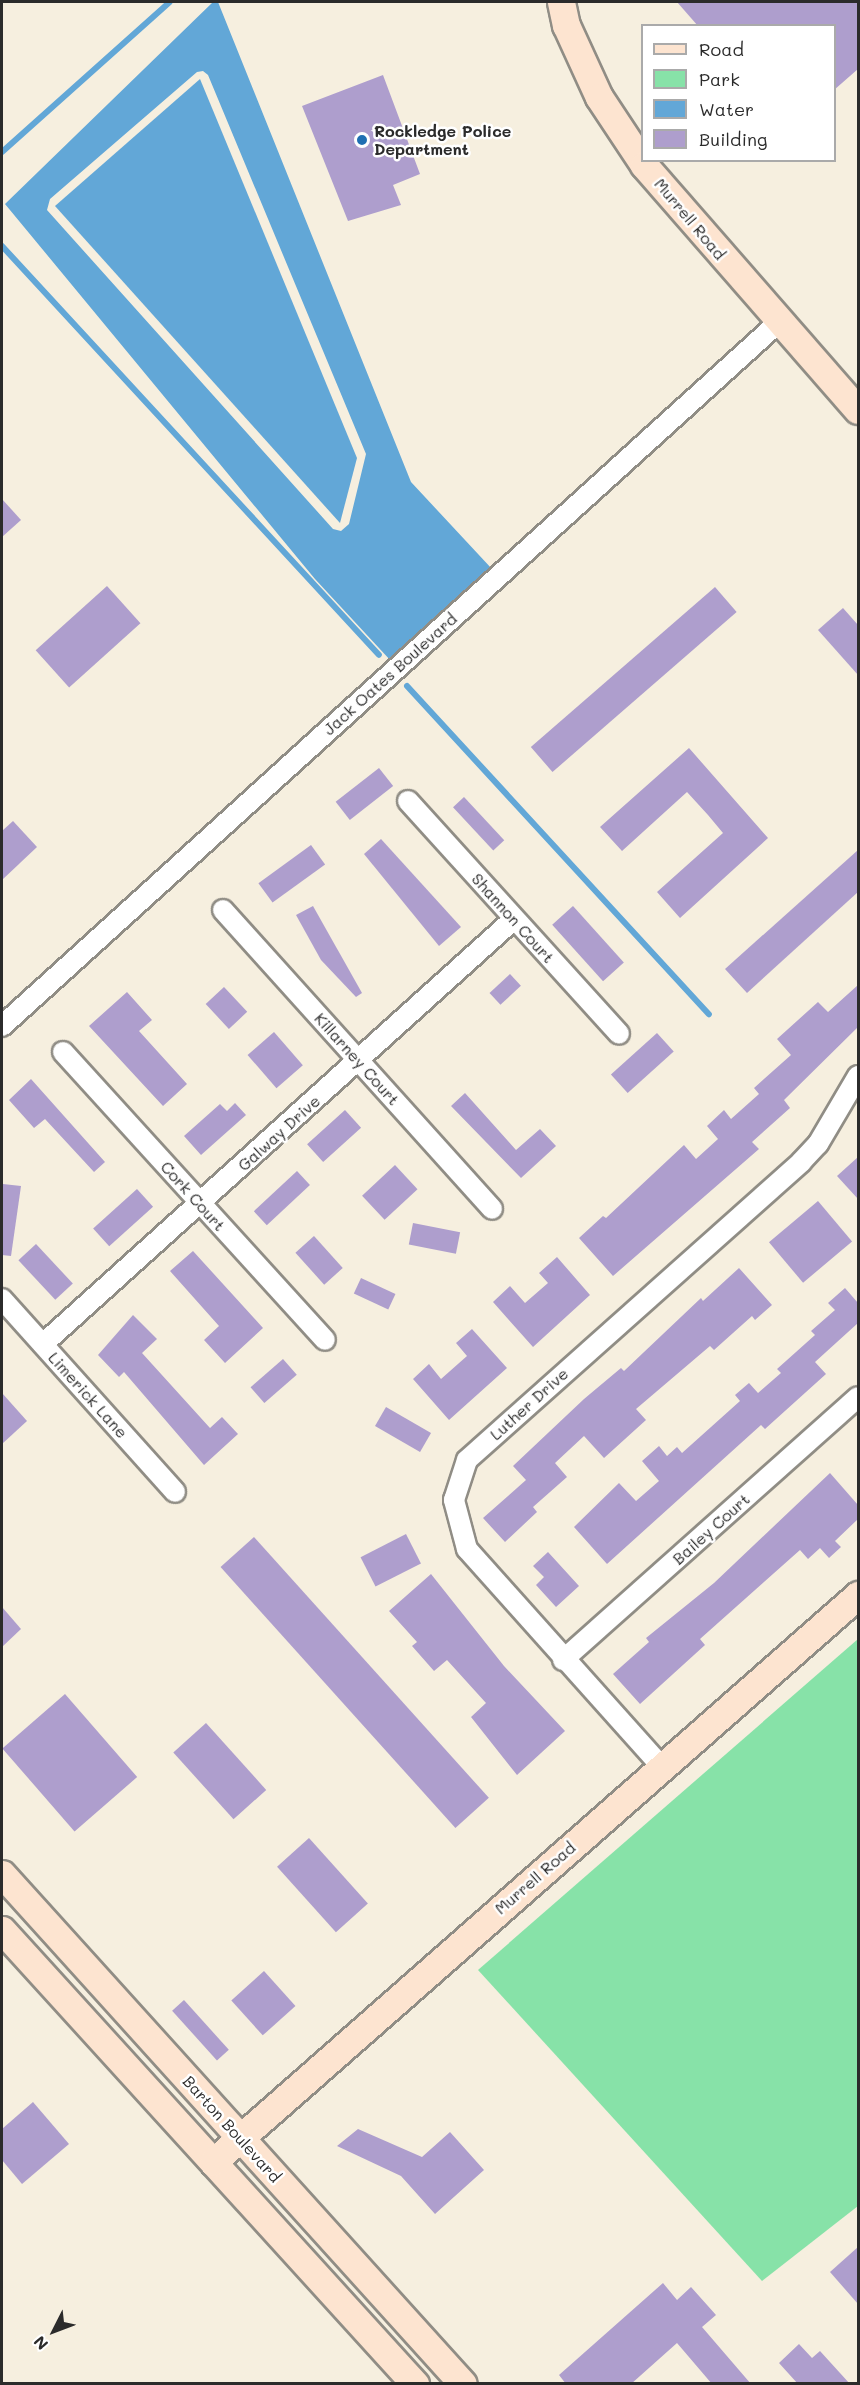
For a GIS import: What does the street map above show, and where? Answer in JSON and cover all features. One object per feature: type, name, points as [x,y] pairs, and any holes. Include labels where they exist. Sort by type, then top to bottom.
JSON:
[{"type":"street","name":"Murrell Road","points":[[561,2],[566,25],[599,97],[641,160]]},
{"type":"street","name":"Murrell Road","points":[[642,162],[858,410]]},
{"type":"street","name":"Jack Oates Boulevard","points":[[2,1026],[779,322]]},
{"type":"street","name":"Shannon Court","points":[[408,801],[619,1034]]},
{"type":"street","name":"Killarney Court","points":[[223,910],[492,1209]]},
{"type":"street","name":"Galway Drive","points":[[43,1344],[514,919]]},
{"type":"street","name":"Cork Court","points":[[63,1052],[326,1340]]},
{"type":"street","name":"Luther Drive","points":[[661,1767],[563,1660],[467,1549],[454,1500],[467,1460],[801,1162],[818,1144],[858,1076]]},
{"type":"street","name":"Limerick Lane","points":[[2,1299],[176,1492]]},
{"type":"street","name":"Bailey Court","points":[[563,1660],[858,1397]]},
{"type":"street","name":"Murrell Road","points":[[213,2162],[858,1595]]},
{"type":"street","name":"Barton Boulevard","points":[[2,1874],[238,2139],[463,2384]]},
{"type":"street","points":[[2,1930],[415,2384]]},
{"type":"street","points":[[394,2360],[421,2384]]},
{"type":"green space","points":[[858,1639],[858,2206],[762,2281],[478,1970]]},
{"type":"water","points":[[213,2],[218,2],[411,482],[492,569],[391,661],[315,579],[5,204]],"holes":[[[203,71],[208,75],[366,454],[349,524],[341,531],[333,529],[47,210],[50,199],[197,72]]]},
{"type":"water","points":[[200,79],[357,458],[340,523],[55,206]]},
{"type":"building","points":[[677,2],[858,2],[858,69],[836,88],[836,24],[696,24]]},
{"type":"building","name":"Rockledge Police Department","points":[[383,75],[420,174],[393,185],[401,205],[348,221],[302,106]]},
{"type":"building","points":[[2,499],[21,520],[2,537]]},
{"type":"building","points":[[107,586],[140,623],[69,687],[36,650]]},
{"type":"building","points":[[715,587],[737,612],[553,772],[531,747]]},
{"type":"building","points":[[843,608],[858,625],[858,675],[818,630]]},
{"type":"building","points":[[689,748],[768,838],[680,918],[657,892],[723,833],[708,815],[687,792],[622,851],[600,827]]},
{"type":"building","points":[[379,768],[393,786],[350,820],[336,802]]},
{"type":"building","points":[[464,797],[504,840],[493,850],[453,807]]},
{"type":"building","points":[[13,821],[37,847],[2,880],[2,831]]},
{"type":"building","points":[[381,839],[461,927],[439,946],[364,854]]},
{"type":"building","points":[[311,845],[325,864],[273,903],[258,883]]},
{"type":"building","points":[[858,850],[858,892],[747,993],[725,969]]},
{"type":"building","points":[[313,906],[362,993],[356,997],[321,960],[296,915]]},
{"type":"building","points":[[573,906],[624,962],[603,981],[552,925]]},
{"type":"building","points":[[510,974],[521,986],[500,1005],[490,993]]},
{"type":"building","points":[[858,985],[858,1027],[784,1100],[790,1108],[752,1142],[759,1149],[613,1276],[579,1238],[603,1216],[606,1218],[684,1145],[696,1159],[718,1139],[707,1126],[724,1110],[731,1119],[759,1094],[754,1088],[791,1055],[777,1039],[818,1002],[828,1012]]},
{"type":"building","points":[[224,987],[247,1012],[229,1029],[206,1004]]},
{"type":"building","points":[[127,992],[152,1020],[139,1031],[187,1084],[163,1106],[89,1026]]},
{"type":"building","points":[[274,1032],[303,1065],[276,1088],[248,1055]]},
{"type":"building","points":[[657,1033],[674,1052],[628,1093],[611,1074]]},
{"type":"building","points":[[31,1079],[105,1162],[94,1172],[45,1119],[34,1128],[9,1100]]},
{"type":"building","points":[[465,1093],[516,1150],[540,1129],[556,1146],[521,1178],[451,1106]]},
{"type":"building","points":[[235,1103],[246,1115],[201,1155],[184,1136],[220,1104],[227,1111]]},
{"type":"building","points":[[345,1110],[361,1128],[323,1162],[307,1144]]},
{"type":"building","points":[[858,1157],[858,1199],[837,1176]]},
{"type":"building","points":[[395,1165],[418,1189],[385,1220],[362,1196]]},
{"type":"building","points":[[297,1171],[310,1185],[267,1225],[254,1211]]},
{"type":"building","points":[[3,1184],[21,1186],[11,1256],[2,1255]]},
{"type":"building","points":[[137,1189],[153,1207],[109,1246],[93,1228]]},
{"type":"building","points":[[818,1201],[852,1242],[803,1283],[769,1242]]},
{"type":"building","points":[[413,1223],[460,1232],[456,1254],[409,1245]]},
{"type":"building","points":[[314,1236],[343,1268],[324,1285],[295,1253]]},
{"type":"building","points":[[36,1244],[73,1283],[55,1300],[18,1260]]},
{"type":"building","points":[[193,1251],[263,1328],[225,1363],[204,1340],[219,1326],[170,1271]]},
{"type":"building","points":[[557,1257],[590,1295],[533,1347],[493,1302],[510,1286],[525,1303],[548,1283],[539,1273]]},
{"type":"building","points":[[739,1268],[772,1305],[755,1320],[752,1316],[714,1350],[710,1346],[636,1409],[646,1420],[604,1458],[584,1436],[555,1463],[567,1477],[533,1507],[537,1512],[505,1542],[483,1518],[526,1480],[513,1466],[584,1399],[621,1368],[624,1371],[701,1298],[703,1301]]},
{"type":"building","points":[[361,1278],[395,1294],[388,1309],[354,1293]]},
{"type":"building","points":[[845,1288],[858,1303],[858,1323],[815,1362],[826,1374],[765,1429],[761,1425],[607,1564],[574,1527],[619,1483],[636,1501],[659,1481],[642,1461],[659,1446],[667,1456],[677,1447],[682,1453],[740,1401],[735,1395],[749,1383],[758,1393],[781,1373],[777,1369],[815,1335],[811,1331],[835,1310],[828,1303]]},
{"type":"building","points":[[133,1315],[157,1339],[142,1353],[210,1428],[222,1417],[238,1434],[204,1465],[124,1372],[119,1377],[98,1355]]},
{"type":"building","points":[[472,1329],[507,1368],[449,1420],[413,1379],[429,1364],[441,1379],[467,1356],[456,1343]]},
{"type":"building","points":[[283,1359],[297,1375],[264,1403],[251,1387]]},
{"type":"building","points":[[2,1393],[27,1421],[2,1444]]},
{"type":"building","points":[[386,1407],[431,1433],[420,1452],[375,1426]]},
{"type":"building","points":[[830,1473],[858,1505],[858,1519],[835,1541],[841,1547],[829,1558],[820,1548],[808,1559],[800,1550],[700,1639],[705,1645],[640,1704],[613,1674],[649,1642],[646,1638],[714,1583]]},
{"type":"building","points":[[406,1534],[421,1563],[376,1587],[361,1557]]},
{"type":"building","points":[[254,1537],[489,1798],[455,1828],[221,1567]]},
{"type":"building","points":[[548,1552],[579,1586],[556,1607],[536,1585],[544,1577],[533,1566]]},
{"type":"building","points":[[431,1574],[504,1666],[565,1731],[517,1775],[471,1717],[486,1703],[447,1660],[434,1671],[412,1646],[417,1642],[389,1611]]},
{"type":"building","points":[[2,1607],[21,1629],[2,1647]]},
{"type":"building","points":[[65,1694],[137,1777],[75,1831],[2,1748]]},
{"type":"building","points":[[206,1723],[266,1790],[234,1819],[173,1752]]},
{"type":"building","points":[[309,1838],[368,1903],[336,1932],[277,1867]]},
{"type":"building","points":[[264,1971],[295,2006],[263,2035],[231,2000]]},
{"type":"building","points":[[184,2000],[229,2050],[217,2060],[172,2011]]},
{"type":"building","points":[[33,2102],[69,2144],[22,2184],[2,2160],[2,2129]]},
{"type":"building","points":[[358,2129],[422,2157],[450,2132],[484,2170],[435,2214],[401,2176],[337,2146]]},
{"type":"building","points":[[858,2247],[858,2304],[830,2272]]},
{"type":"building","points":[[663,2283],[677,2300],[691,2287],[716,2315],[702,2327],[751,2384],[712,2384],[677,2343],[631,2384],[566,2384],[559,2375]]},
{"type":"building","points":[[799,2344],[812,2358],[820,2351],[850,2384],[798,2384],[779,2363]]},
{"type":"waterway","points":[[2,152],[170,2]]},
{"type":"waterway","points":[[2,246],[379,655]]},
{"type":"waterway","points":[[407,686],[709,1014]]},
{"type":"place","name":"Rockledge Police Department","points":[[362,140]]}]
